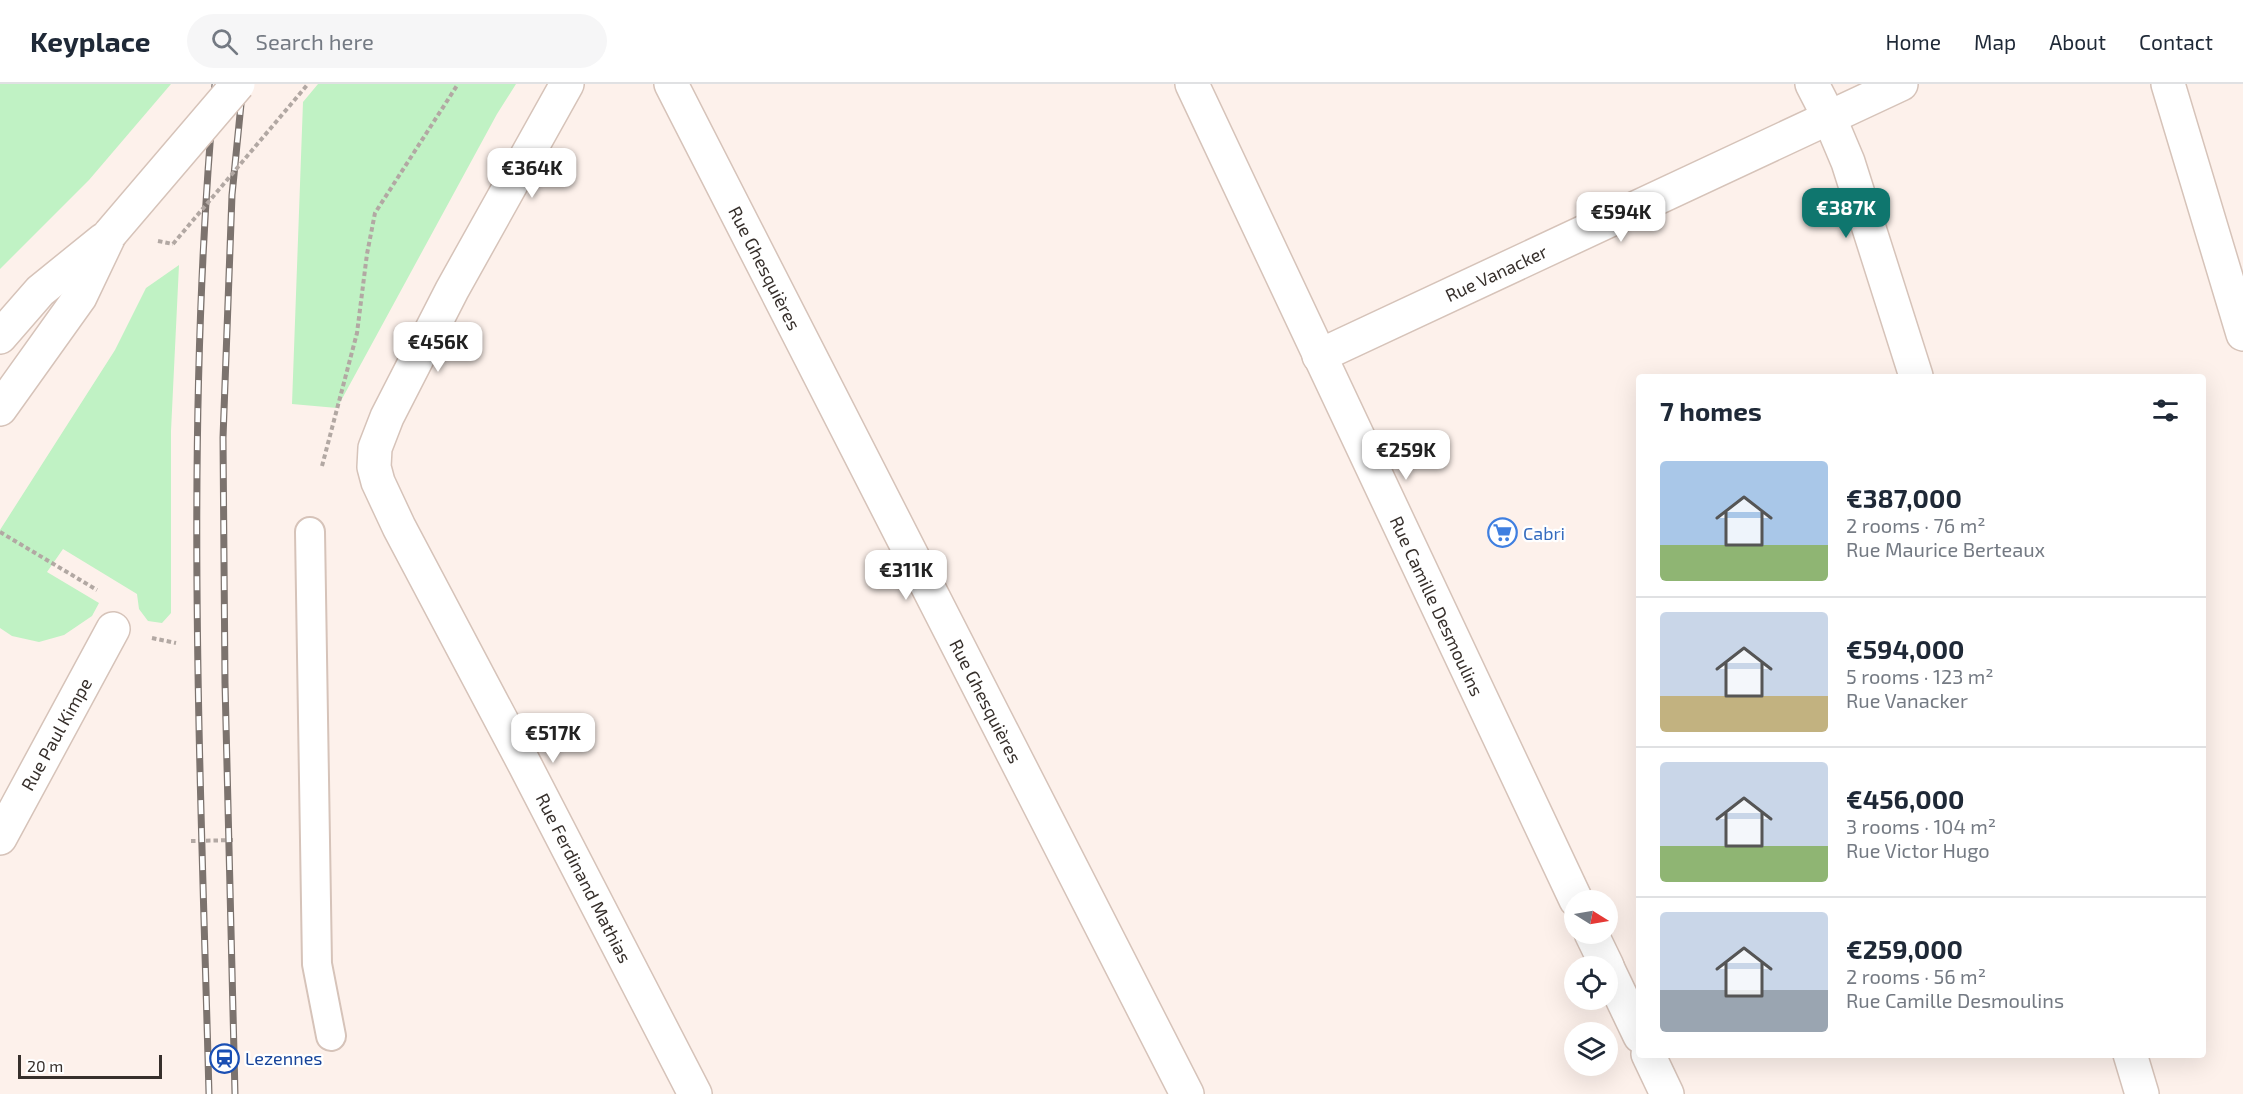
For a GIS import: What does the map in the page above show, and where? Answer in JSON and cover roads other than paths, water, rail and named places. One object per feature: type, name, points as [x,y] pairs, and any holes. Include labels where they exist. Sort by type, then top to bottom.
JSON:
[{"type":"street","points":[[0,337],[40,291],[110,234],[238,84]]},
{"type":"street","name":"Rue Ferdinand Mathias","points":[[567,84],[452,290],[379,435],[375,448],[374,467],[389,508],[695,1094]]},
{"type":"street","name":"Rue Ghesquières","points":[[671,84],[1187,1094]]},
{"type":"street","name":"Rue Camille Desmoulins","points":[[1192,84],[1570,890]]},
{"type":"street","points":[[1812,84],[1848,162],[1915,374]]},
{"type":"street","name":"Rue Vanacker","points":[[1319,356],[1901,84]]},
{"type":"street","points":[[2168,84],[2243,334]]},
{"type":"street","points":[[0,409],[80,297],[110,234]]},
{"type":"street","name":"Rue Paul Kimpe","points":[[0,838],[113,629]]},
{"type":"street","points":[[1618,991],[1636,1028]]},
{"type":"street","points":[[1650,1058],[1667,1094]]},
{"type":"street","points":[[2131,1058],[2142,1094]]},
{"type":"lane","points":[[310,532],[317,964],[331,1036]]},
{"type":"railway","points":[[209,1094],[199,715],[197,462],[205,210],[215,84]]},
{"type":"railway","points":[[235,1094],[225,683],[223,438],[232,195],[243,84]]},
{"type":"place","name":"Cabri","points":[[1502,533]]},
{"type":"place","name":"Lezennes","points":[[224,1058]]}]
